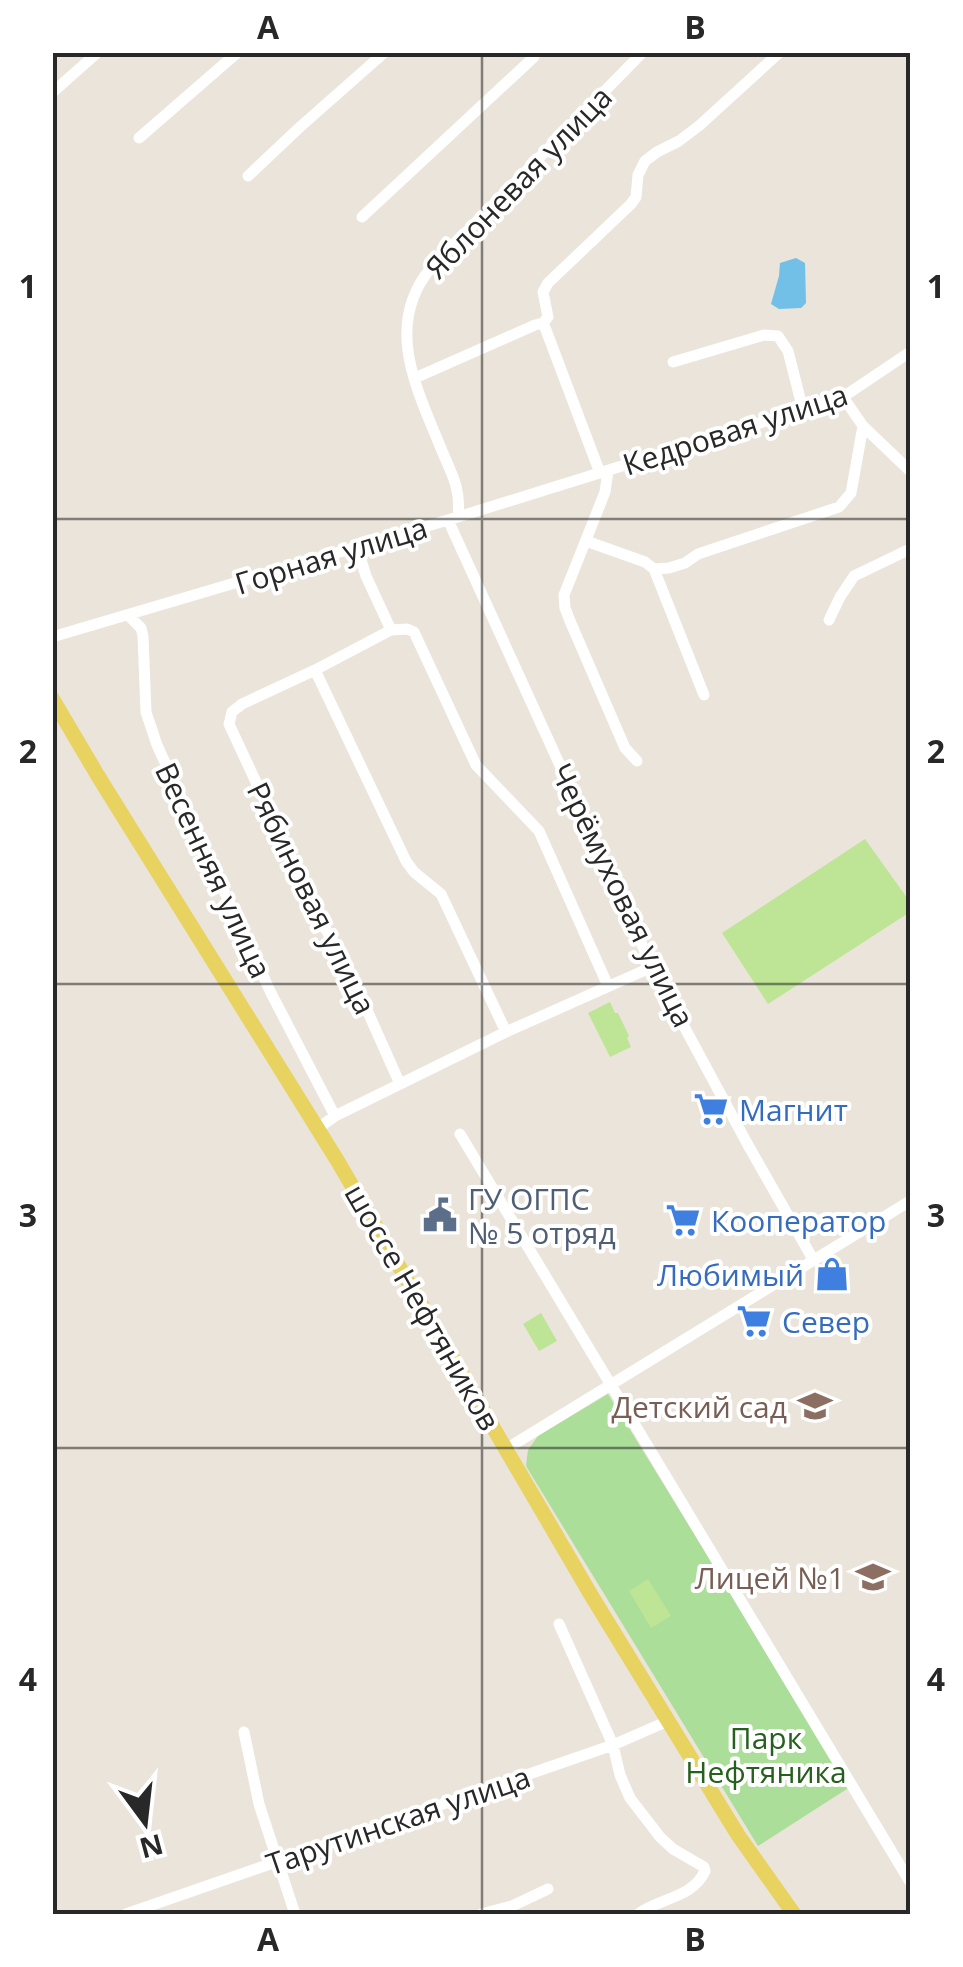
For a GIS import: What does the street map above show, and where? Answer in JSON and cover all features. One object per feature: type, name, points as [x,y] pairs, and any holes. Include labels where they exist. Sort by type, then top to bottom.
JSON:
[{"type":"main road","name":"шоссе Нефтяников","points":[[52,698],[317,1129],[591,1595],[738,1835],[794,1914]]},
{"type":"street","points":[[52,93],[98,52]]},
{"type":"street","points":[[139,138],[238,52]]},
{"type":"street","points":[[248,176],[386,52]]},
{"type":"street","name":"Яблоневая улица","points":[[415,378],[408,358],[406,326],[421,280],[644,52]]},
{"type":"street","points":[[415,378],[544,323],[548,317],[543,292],[548,283],[632,204],[645,161],[680,142],[780,52]]},
{"type":"street","points":[[362,217],[534,56]]},
{"type":"street","points":[[544,323],[604,472],[605,492],[564,595],[565,608],[625,748],[637,761]]},
{"type":"street","points":[[674,362],[764,335],[778,336],[788,351],[803,410]]},
{"type":"street","name":"Кедровая улица","points":[[604,472],[844,398],[910,352]]},
{"type":"street","name":"Черёмуховая улица","points":[[415,378],[458,488],[460,500],[453,519],[652,967],[814,1261]]},
{"type":"street","points":[[844,398],[863,426],[910,471]]},
{"type":"street","points":[[586,541],[654,568],[669,568],[698,554],[839,507],[849,498],[863,426]]},
{"type":"street","name":"Горная улица","points":[[52,637],[604,472]]},
{"type":"street","points":[[357,548],[392,630]]},
{"type":"street","points":[[830,620],[854,576],[910,549]]},
{"type":"street","points":[[654,568],[704,694]]},
{"type":"street","name":"Весенняя улица","points":[[128,615],[141,628],[143,636],[147,719],[157,745],[270,993],[335,1116]]},
{"type":"street","points":[[506,1032],[441,894],[406,862],[315,670],[392,630],[407,629],[418,638],[476,765],[538,830],[608,986]]},
{"type":"street","name":"Рябиновая улица","points":[[315,670],[242,704],[232,712],[230,730],[322,924],[342,954],[400,1084]]},
{"type":"street","points":[[317,1129],[335,1116],[506,1032],[652,967]]},
{"type":"street","points":[[460,1134],[910,1882]]},
{"type":"street","points":[[506,1448],[910,1201]]},
{"type":"street","points":[[559,1624],[613,1745],[630,1798],[648,1825],[673,1849],[704,1867],[700,1881],[689,1890],[638,1914]]},
{"type":"street","name":"Тарутинская улица","points":[[126,1914],[613,1745],[668,1721]]},
{"type":"street","points":[[244,1732],[259,1804],[295,1914]]},
{"type":"street","points":[[481,1914],[512,1906],[548,1889]]},
{"type":"green space","points":[[865,839],[910,902],[910,912],[768,1004],[722,933]]},
{"type":"green space","points":[[610,1002],[631,1047],[610,1057],[588,1013]]},
{"type":"green space","points":[[541,1313],[557,1341],[539,1351],[523,1324]]},
{"type":"green space","name":"Парк Нефтяника","points":[[608,1394],[850,1787],[758,1846],[526,1466],[528,1450],[538,1436]]},
{"type":"green space","points":[[648,1579],[671,1616],[651,1628],[629,1591]]},
{"type":"water","points":[[796,258],[805,263],[806,303],[801,308],[779,309],[771,304],[780,263]]},
{"type":"place","name":"Магнит","points":[[711,1109]]},
{"type":"place","name":"ГУ ОГПС № 5 отряд","points":[[440,1215]]},
{"type":"place","name":"Кооператор","points":[[683,1220]]},
{"type":"place","name":"Любимый","points":[[832,1274]]},
{"type":"place","name":"Север","points":[[754,1321]]},
{"type":"place","name":"Детский сад","points":[[815,1406]]},
{"type":"place","name":"Лицей №1","points":[[873,1577]]}]
